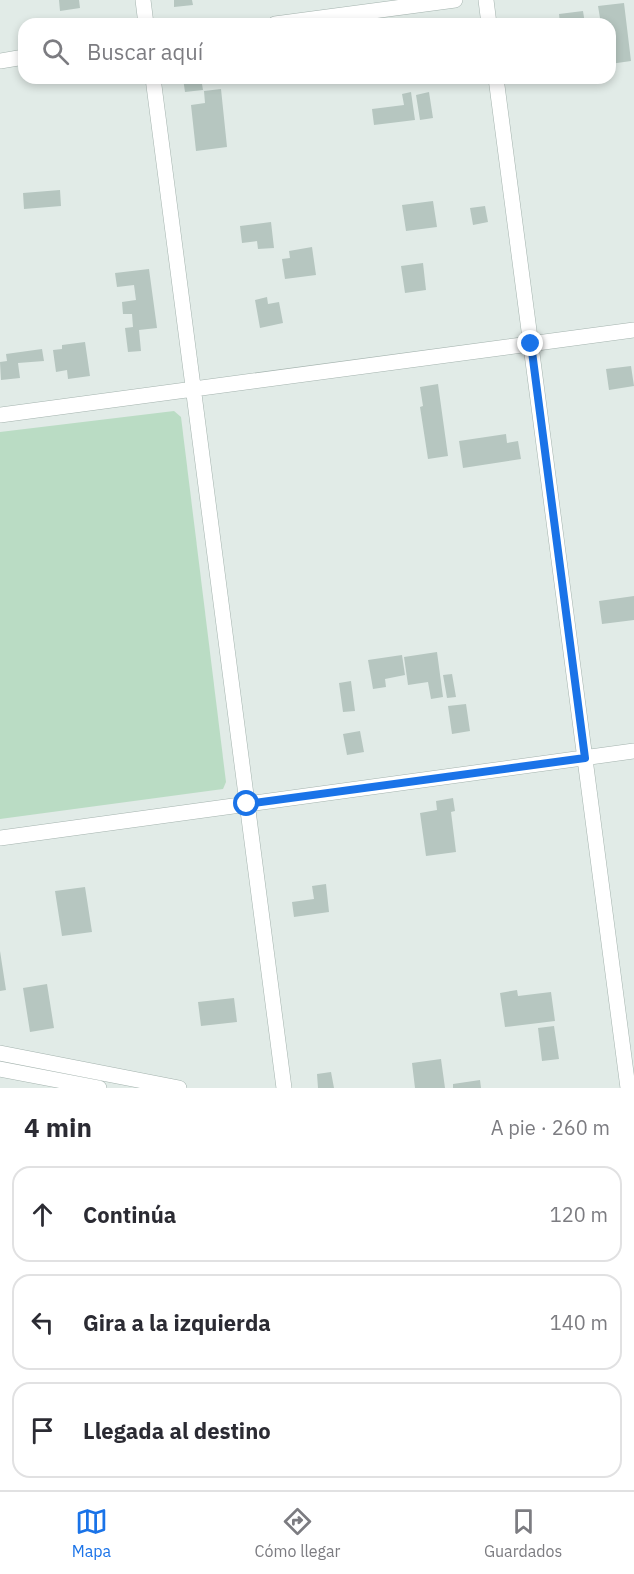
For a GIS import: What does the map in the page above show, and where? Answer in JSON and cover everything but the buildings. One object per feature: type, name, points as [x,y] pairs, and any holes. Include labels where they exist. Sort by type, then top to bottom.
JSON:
[{"type":"street","points":[[142,0],[145,18]]},
{"type":"street","points":[[320,18],[455,0]]},
{"type":"street","points":[[486,0],[488,18]]},
{"type":"street","points":[[0,61],[18,58]]},
{"type":"street","points":[[154,84],[284,1088]]},
{"type":"street","points":[[497,84],[628,1088]]},
{"type":"street","points":[[0,415],[634,330]]},
{"type":"street","points":[[0,838],[634,751]]},
{"type":"street","points":[[0,1053],[179,1088]]},
{"type":"street","points":[[0,1069],[99,1088]]},
{"type":"green space","points":[[174,411],[181,417],[226,782],[223,789],[0,819],[0,432]]},
{"type":"route","points":[[247,804],[585,758],[531,344]]}]
